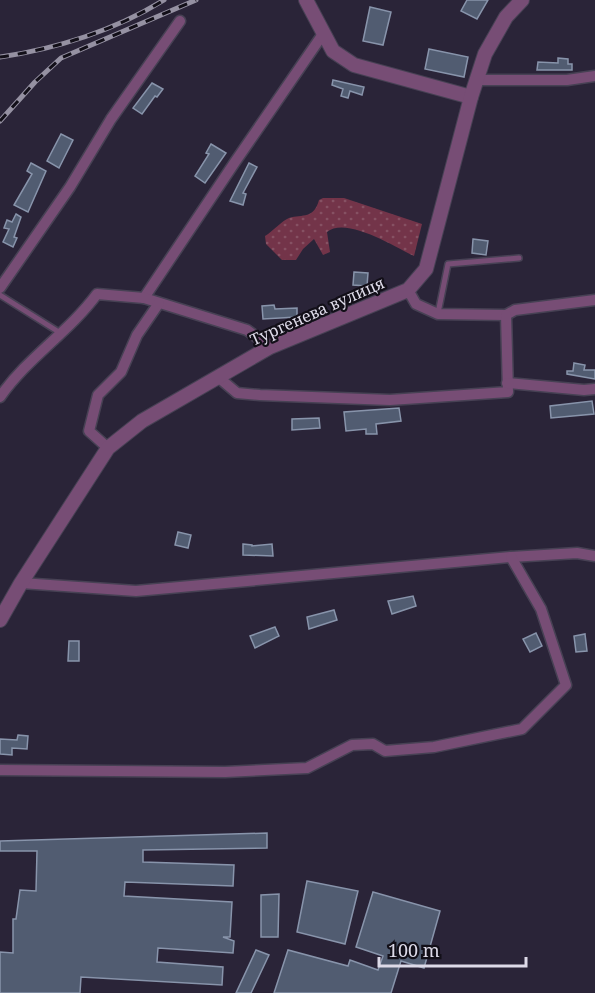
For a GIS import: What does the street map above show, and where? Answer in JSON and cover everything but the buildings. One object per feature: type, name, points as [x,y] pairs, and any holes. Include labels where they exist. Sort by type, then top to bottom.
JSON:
[{"type":"street","points":[[306,0],[333,51],[354,65],[471,97]]},
{"type":"street","name":"Тургенева вулиця","points":[[1,616],[108,448],[142,421],[270,347],[408,290],[426,269],[471,97],[485,54],[506,17],[522,0]]},
{"type":"street","points":[[0,288],[70,187],[111,119],[180,21]]},
{"type":"street","points":[[144,298],[323,34]]},
{"type":"street","points":[[477,80],[567,80],[595,76]]},
{"type":"street","points":[[408,290],[416,304],[438,314],[506,315],[515,310],[595,300]]},
{"type":"street","points":[[0,398],[19,373],[63,334],[98,294],[144,298],[247,330],[270,347]]},
{"type":"street","points":[[108,448],[89,431],[98,395],[121,372],[137,335],[159,303]]},
{"type":"street","points":[[218,377],[237,393],[390,400],[508,392],[506,315]]},
{"type":"street","points":[[507,383],[595,389]]},
{"type":"street","points":[[21,583],[136,591],[511,557],[578,553],[595,556]]},
{"type":"street","points":[[0,770],[225,772],[307,768],[352,745],[373,744],[385,751],[434,747],[522,729],[566,685],[542,609],[511,557]]},
{"type":"lane","points":[[438,314],[448,264],[519,258]]},
{"type":"lane","points":[[0,295],[63,334]]},
{"type":"shaded area","points":[[344,198],[422,224],[414,256],[358,230],[335,228],[327,232],[330,252],[323,255],[314,239],[303,249],[296,260],[282,260],[266,244],[265,236],[287,219],[311,213],[319,200]]},
{"type":"railway","points":[[0,57],[42,49],[85,37],[126,20],[164,0]]},
{"type":"railway","points":[[0,121],[35,82],[61,58],[196,0]]}]
